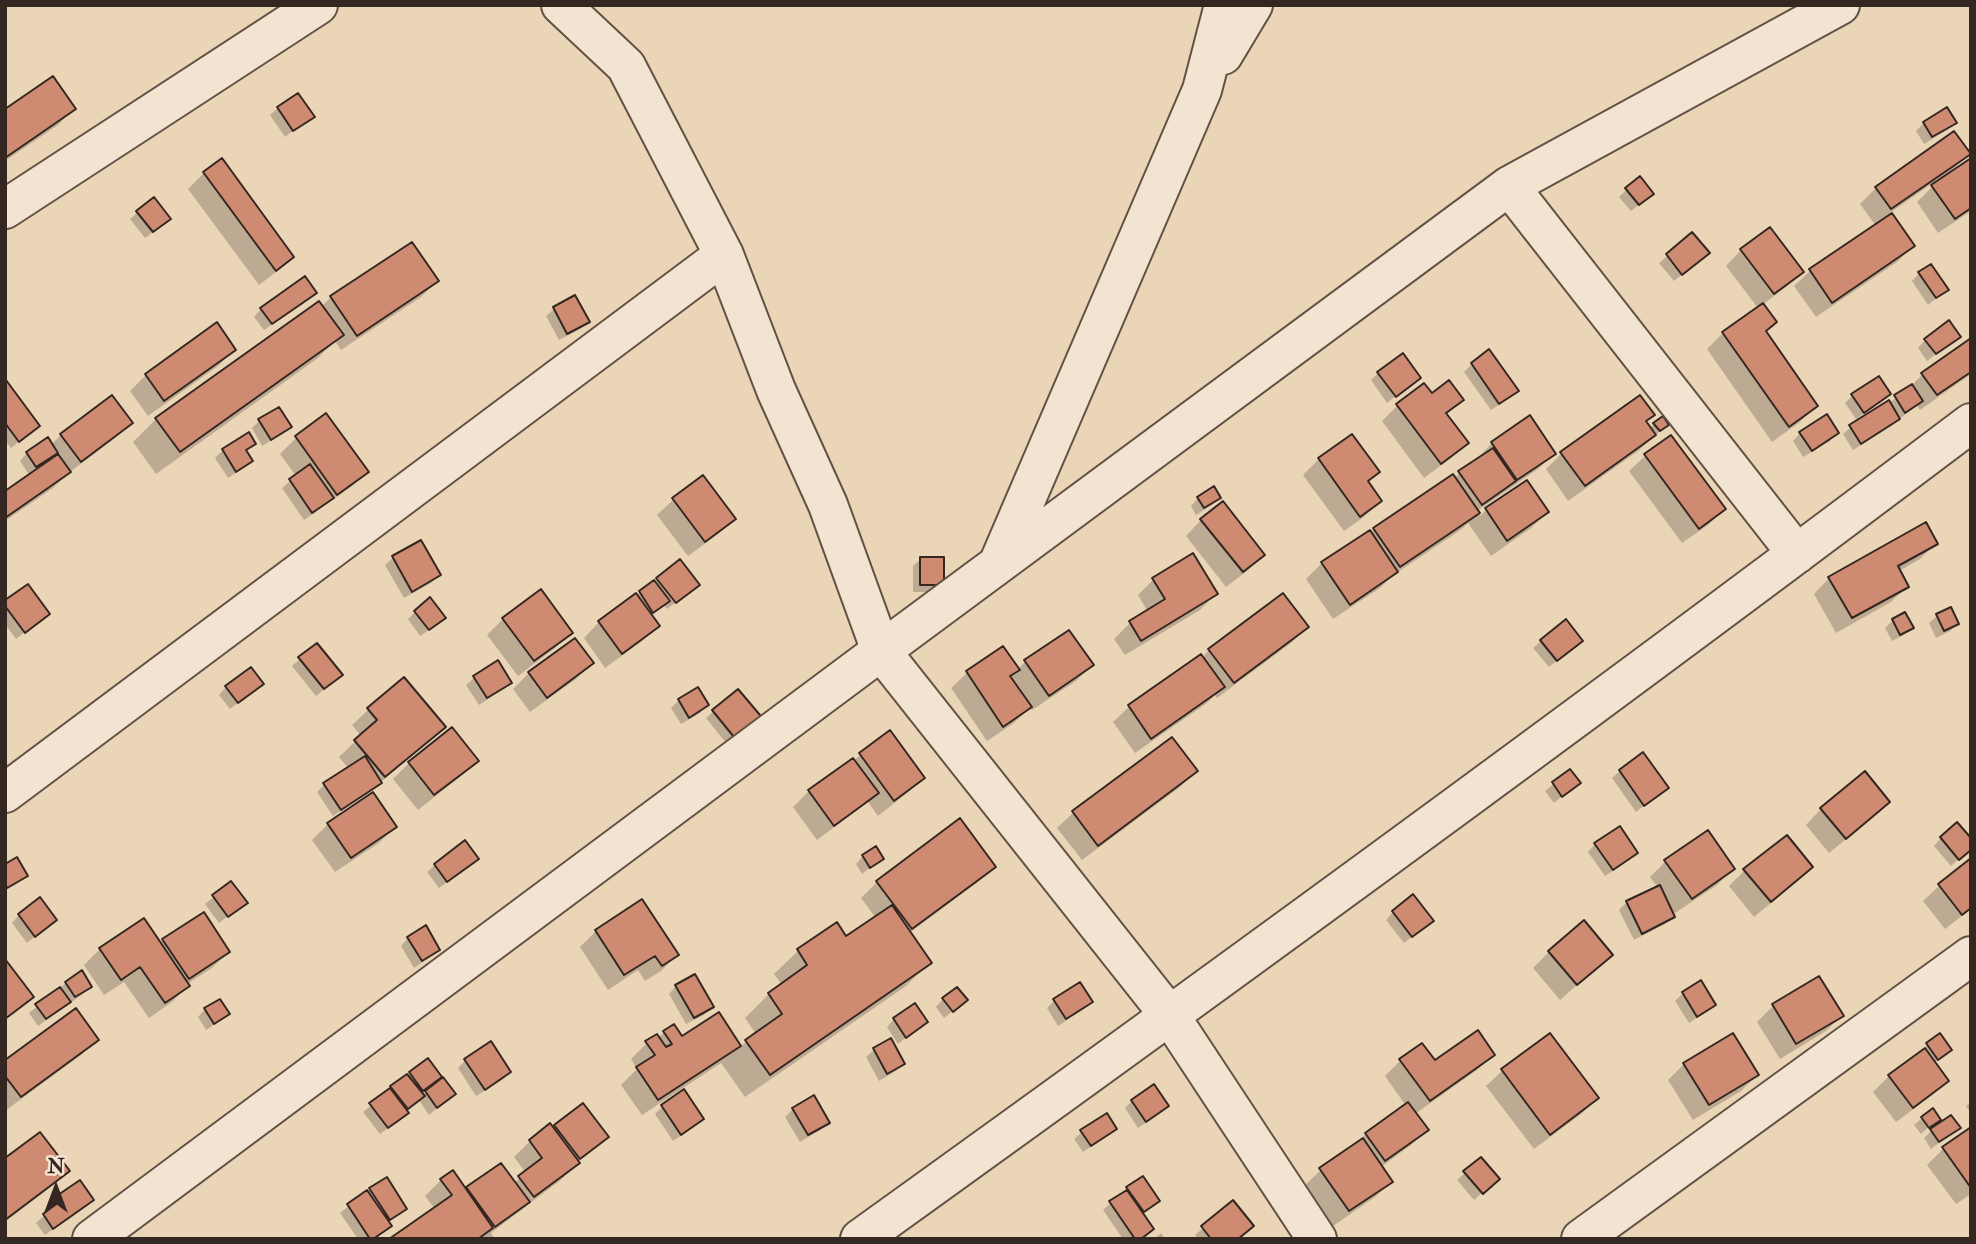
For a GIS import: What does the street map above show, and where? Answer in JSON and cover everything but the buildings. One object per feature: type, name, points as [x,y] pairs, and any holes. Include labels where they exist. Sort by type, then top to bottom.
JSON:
[{"type":"street","points":[[5,209],[318,5]]},
{"type":"street","points":[[561,5],[626,66],[724,255],[776,390],[828,505],[881,651],[1170,1016],[1317,1239]]},
{"type":"street","points":[[1202,90],[1224,5]]},
{"type":"street","points":[[999,564],[1202,90],[1253,5]]},
{"type":"street","points":[[92,1239],[1509,186],[1840,5]]},
{"type":"street","points":[[1509,186],[1797,554]]},
{"type":"street","points":[[5,793],[724,255]]},
{"type":"street","points":[[860,1239],[1170,1016],[1971,423]]},
{"type":"street","points":[[1581,1239],[1971,956]]}]
